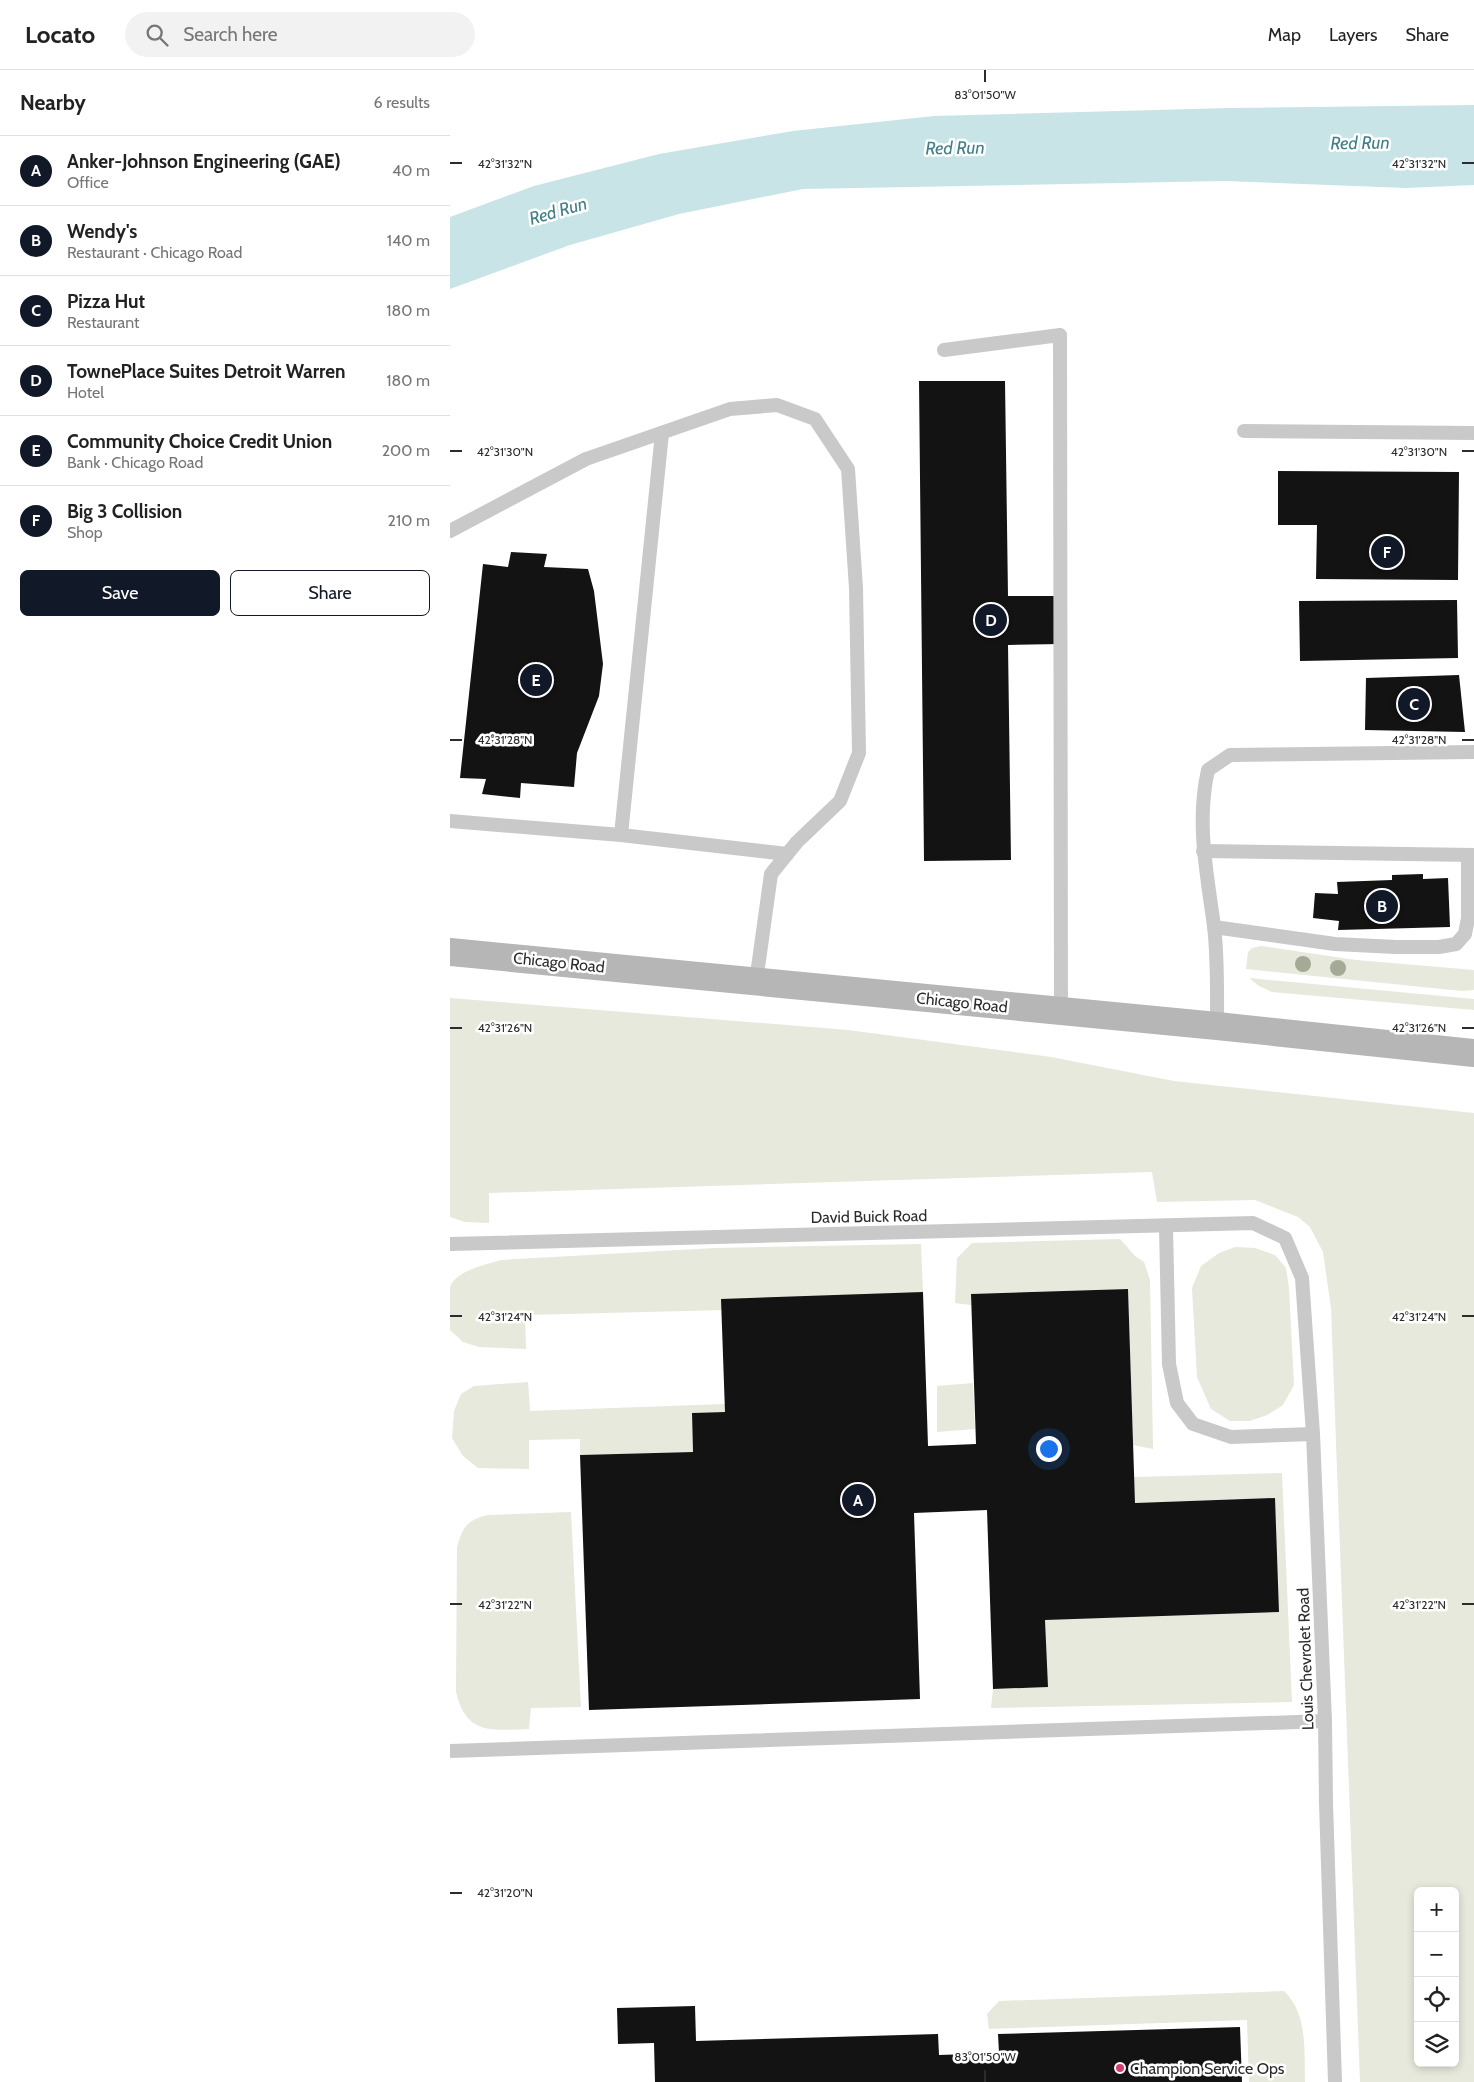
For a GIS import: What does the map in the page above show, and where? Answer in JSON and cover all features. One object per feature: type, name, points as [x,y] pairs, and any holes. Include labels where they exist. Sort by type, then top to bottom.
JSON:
[{"type":"main road","name":"Chicago Road","points":[[450,952],[1217,1026],[1474,1053]]},
{"type":"lane","points":[[944,350],[1060,335],[1061,1012]]},
{"type":"lane","points":[[450,531],[586,459],[730,409],[777,405],[815,419],[848,468],[856,588],[859,753],[840,801],[787,854],[771,874],[756,982]]},
{"type":"lane","points":[[1244,431],[1474,433]]},
{"type":"lane","points":[[621,835],[662,433]]},
{"type":"lane","points":[[1217,1026],[1218,969],[1203,852],[1203,792],[1208,770],[1230,755],[1474,752]]},
{"type":"lane","points":[[450,821],[621,835],[787,854]]},
{"type":"lane","points":[[1203,852],[1471,855],[1468,918],[1465,934],[1456,944],[1439,948],[1396,948],[1335,944],[1214,927]]},
{"type":"lane","name":"David Buick Road","points":[[450,1244],[1253,1224],[1286,1238]]},
{"type":"lane","points":[[1166,1227],[1169,1364],[1177,1403],[1193,1424],[1231,1437],[1313,1434]]},
{"type":"lane","name":"Louis Chevrolet Road","points":[[1286,1238],[1302,1278],[1313,1434],[1325,1720],[1335,2082]]},
{"type":"lane","points":[[450,1751],[1325,1720]]},
{"type":"shaded area","points":[[1261,946],[1356,960],[1474,970],[1474,990],[1462,991],[1246,969],[1248,952],[1252,948]]},
{"type":"shaded area","points":[[1249,978],[1474,999],[1474,1010],[1272,992],[1259,986]]},
{"type":"shaded area","points":[[450,998],[848,1030],[1051,1057],[1174,1081],[1474,1113],[1474,2082],[1360,2082],[1331,1308],[1323,1252],[1310,1227],[1298,1217],[1255,1200],[1157,1202],[1152,1172],[489,1193],[489,1223],[465,1222],[450,1217]]},
{"type":"shaded area","points":[[1120,1239],[1135,1256],[1144,1262],[1150,1280],[1153,1449],[1133,1445],[1128,1289],[971,1294],[971,1305],[955,1303],[957,1258],[972,1243]]},
{"type":"shaded area","points":[[921,1244],[923,1292],[724,1310],[525,1315],[526,1349],[479,1347],[463,1342],[450,1330],[450,1287],[454,1281],[465,1272],[501,1260],[715,1248]]},
{"type":"shaded area","points":[[1235,1247],[1255,1248],[1275,1255],[1286,1268],[1289,1288],[1294,1385],[1283,1405],[1267,1415],[1250,1421],[1230,1421],[1211,1409],[1197,1377],[1192,1288],[1201,1266],[1219,1253]]},
{"type":"shaded area","points":[[528,1382],[530,1411],[725,1404],[725,1412],[692,1413],[693,1452],[580,1455],[580,1439],[529,1440],[529,1469],[478,1468],[463,1456],[452,1438],[454,1411],[461,1394],[474,1386]]},
{"type":"shaded area","points":[[973,1383],[975,1429],[937,1432],[937,1386]]},
{"type":"shaded area","points":[[1282,1473],[1292,1702],[991,1708],[993,1689],[1047,1687],[1045,1620],[1275,1498],[1135,1503],[1134,1477]]},
{"type":"shaded area","points":[[571,1512],[581,1707],[531,1708],[529,1729],[504,1730],[483,1727],[474,1723],[467,1716],[456,1692],[457,1548],[461,1535],[475,1519],[489,1515]]},
{"type":"shaded area","points":[[1284,1991],[1292,2000],[1301,2021],[1305,2082],[1249,2082],[1247,2020],[989,2029],[987,2014],[999,2001]]},
{"type":"water","name":"Red Run","points":[[1474,105],[1474,185],[1407,188],[1225,181],[803,189],[679,214],[570,245],[450,289],[450,217],[534,186],[659,154],[793,131],[934,116],[1229,108]]},
{"type":"building","points":[[919,381],[1005,381],[1008,596],[1060,596],[1061,644],[1008,645],[1011,860],[924,861]]},
{"type":"building","points":[[1278,471],[1459,472],[1458,580],[1316,579],[1317,525],[1278,525]]},
{"type":"building","points":[[511,552],[547,554],[544,567],[588,569],[594,591],[603,664],[599,696],[577,753],[574,787],[521,783],[520,798],[482,794],[486,779],[460,778],[483,564],[508,567]]},
{"type":"building","points":[[1457,600],[1458,658],[1300,661],[1299,601]]},
{"type":"building","points":[[1459,675],[1465,732],[1365,730],[1366,678]]},
{"type":"building","points":[[1423,874],[1423,879],[1448,878],[1450,927],[1338,930],[1339,921],[1313,918],[1315,893],[1338,894],[1337,882],[1392,880],[1392,875]]},
{"type":"building","points":[[1128,1289],[1135,1503],[1275,1498],[1279,1612],[1045,1620],[1048,1687],[993,1689],[987,1510],[914,1513],[920,1699],[589,1710],[580,1455],[693,1452],[692,1413],[725,1412],[721,1299],[923,1292],[928,1446],[976,1444],[971,1294]]},
{"type":"building","points":[[695,2006],[696,2041],[938,2034],[939,2055],[999,2053],[998,2034],[1240,2027],[1242,2082],[655,2082],[654,2043],[618,2044],[617,2008]]},
{"type":"place","name":"Big 3 Collision","points":[[1387,552]]},
{"type":"place","name":"TownePlace Suites Detroit Warren","points":[[991,620]]},
{"type":"place","name":"Community Choice Credit Union","points":[[536,680]]},
{"type":"place","name":"Pizza Hut","points":[[1414,704]]},
{"type":"place","name":"Wendy's","points":[[1382,906]]},
{"type":"place","name":"Anker-Johnson Engineering (GAE)","points":[[858,1500]]},
{"type":"place","name":"Champion Service Ops","points":[[1120,2068]]}]
